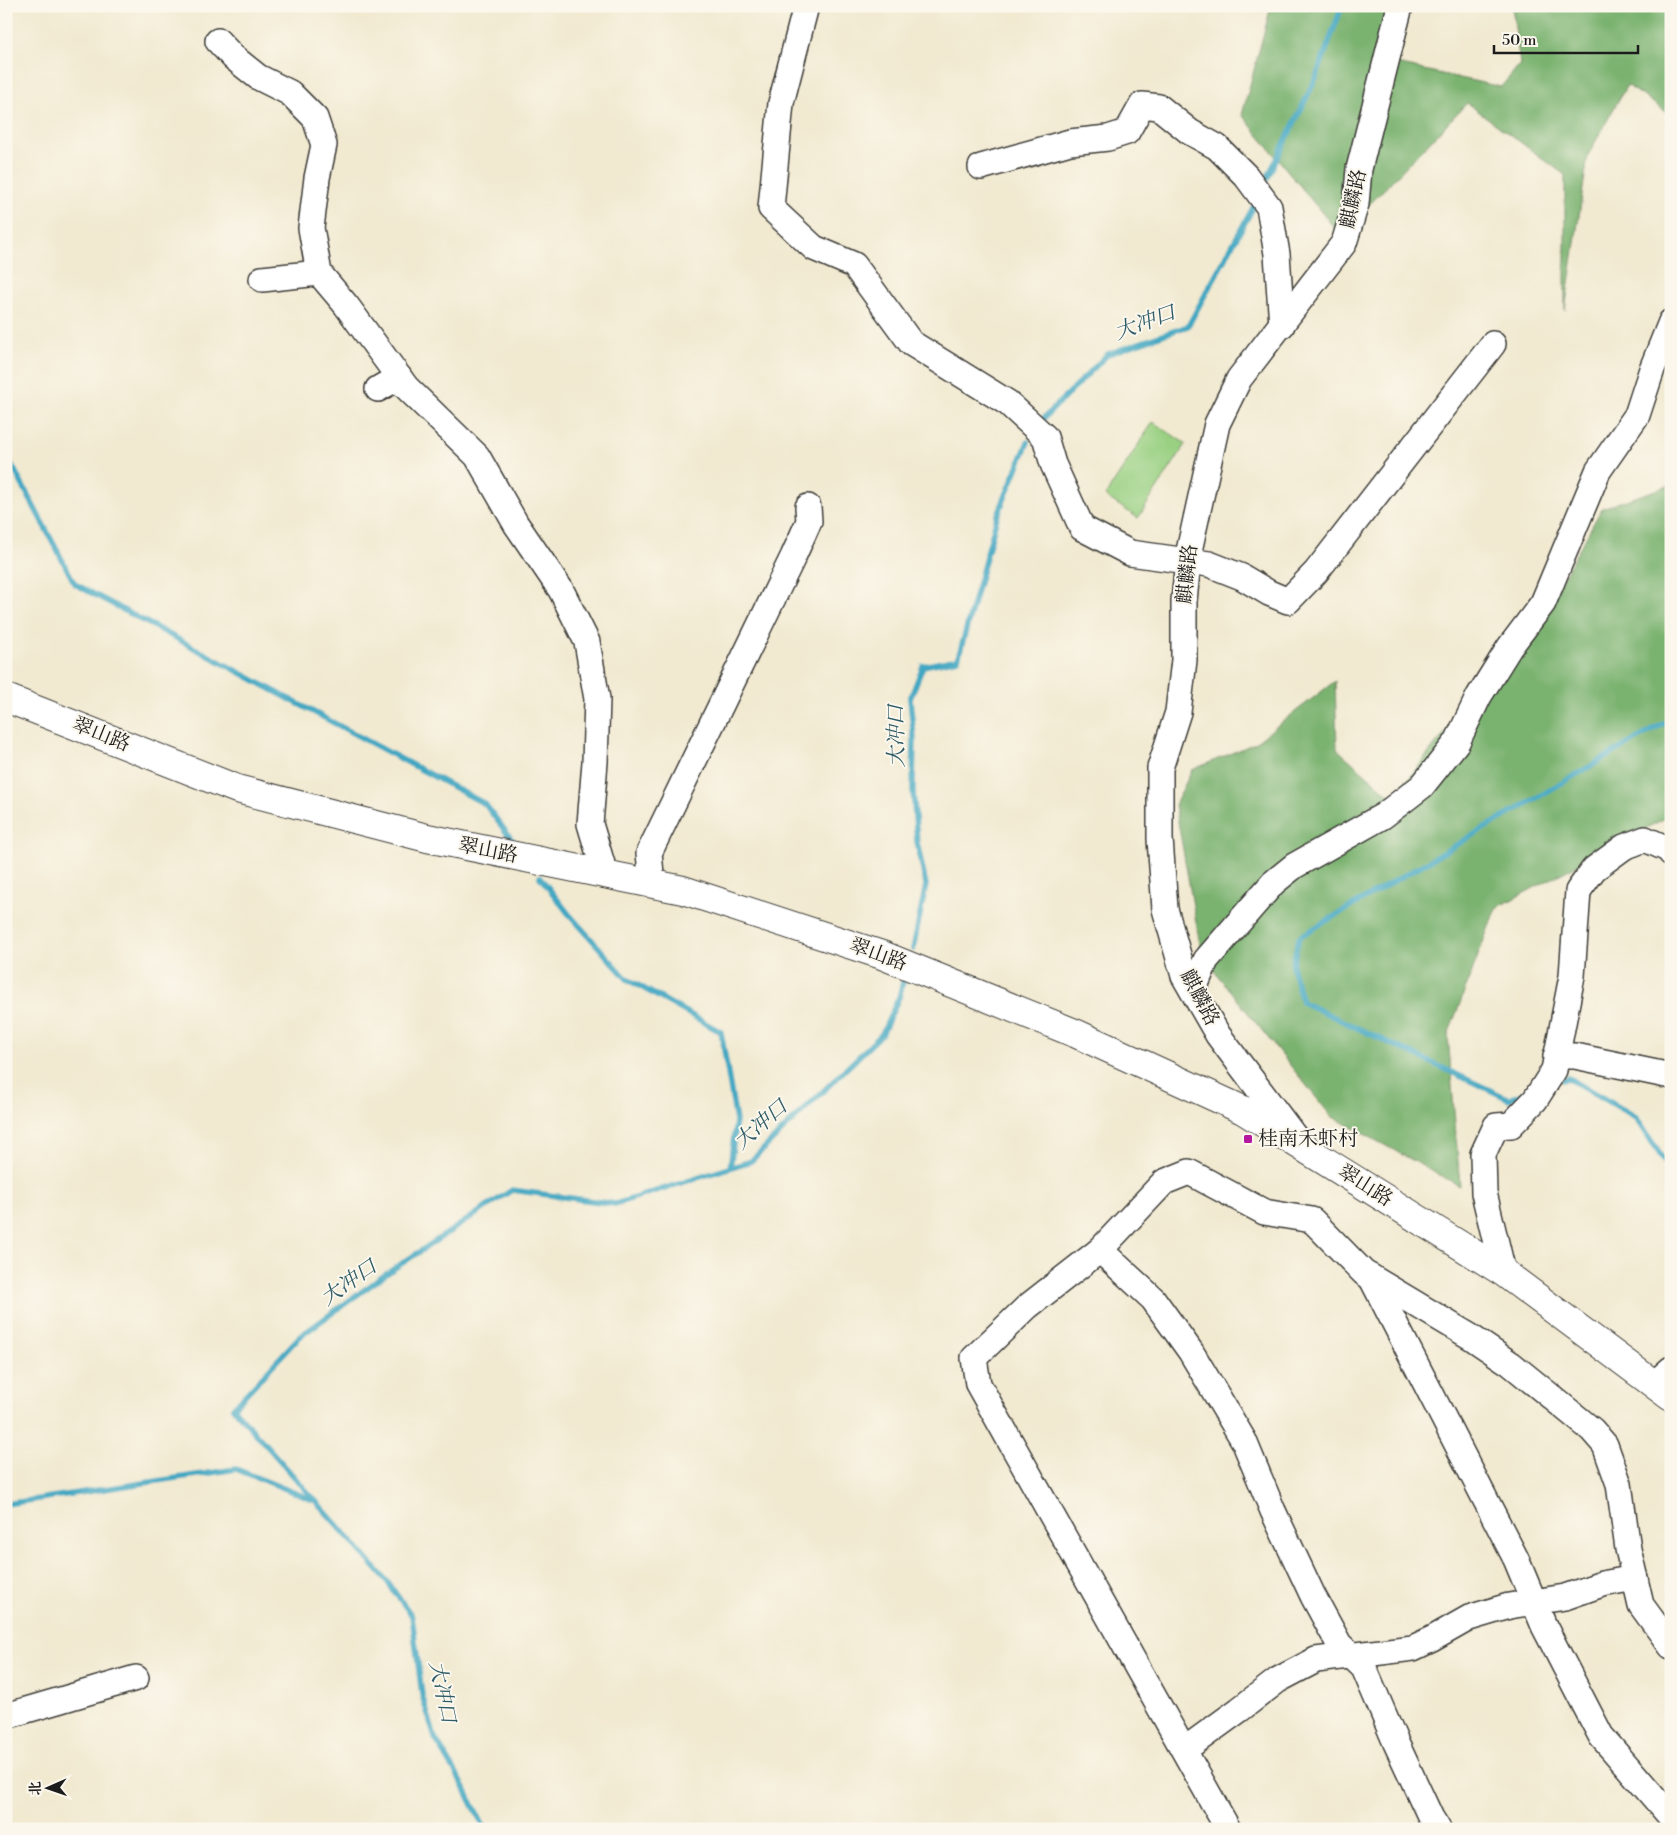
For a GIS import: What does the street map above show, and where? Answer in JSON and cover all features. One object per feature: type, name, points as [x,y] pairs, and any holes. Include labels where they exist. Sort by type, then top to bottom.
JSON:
[{"type":"main road","name":"翠山路","points":[[6,698],[237,789],[427,838],[683,890],[882,955],[1077,1034],[1243,1110],[1502,1272],[1665,1383]]},
{"type":"street","points":[[806,6],[781,103],[771,208],[814,248],[854,265],[911,344],[1008,403],[1045,437],[1053,464],[1082,528],[1130,553],[1209,564],[1242,578],[1269,593],[1288,600],[1316,572],[1493,344]]},
{"type":"street","name":"麒麟路","points":[[1304,1148],[1218,1035],[1184,976],[1165,910],[1160,839],[1160,768],[1178,712],[1184,660],[1184,602],[1188,561],[1217,424],[1239,379],[1344,244],[1356,204],[1359,169],[1400,6]]},
{"type":"street","points":[[218,41],[233,57],[258,77],[290,93],[315,118],[324,146],[317,178],[312,228],[318,273],[346,305],[406,387],[476,456],[516,524],[561,590],[587,642],[597,700],[596,762],[590,824],[606,874]]},
{"type":"street","points":[[981,167],[1070,142],[1108,138],[1126,132],[1142,105],[1158,107],[1190,132],[1217,147],[1246,176],[1269,207],[1277,254],[1282,325]]},
{"type":"street","points":[[262,279],[318,273]]},
{"type":"street","points":[[1193,991],[1206,960],[1272,883],[1294,866],[1383,816],[1422,786],[1457,742],[1479,696],[1509,648],[1543,603],[1598,471],[1637,415],[1655,360],[1671,322]]},
{"type":"street","points":[[378,389],[399,377]]},
{"type":"street","points":[[652,884],[649,853],[793,557],[809,521],[808,506]]},
{"type":"street","points":[[1502,1272],[1484,1193],[1483,1154],[1496,1126],[1511,1125],[1534,1100],[1554,1070],[1572,976],[1578,891],[1594,869],[1624,847],[1646,839],[1670,850],[1671,853]]},
{"type":"street","points":[[1556,1056],[1575,1056],[1671,1076]]},
{"type":"street","points":[[1228,1829],[978,1384],[974,1358],[1027,1307],[1100,1250],[1164,1182],[1189,1172],[1264,1212],[1312,1220],[1364,1273],[1471,1337],[1511,1364],[1592,1430],[1605,1446],[1619,1484],[1628,1549],[1641,1605],[1671,1646]]},
{"type":"street","points":[[1100,1250],[1153,1300],[1191,1352],[1244,1441],[1273,1510],[1313,1596],[1339,1644],[1364,1668],[1396,1743],[1438,1829]]},
{"type":"street","points":[[1371,1277],[1516,1559],[1544,1626],[1602,1736],[1671,1817]]},
{"type":"street","points":[[1184,1750],[1278,1680],[1316,1660],[1412,1648],[1432,1640],[1469,1618],[1509,1606],[1565,1597],[1602,1584],[1635,1578]]},
{"type":"street","points":[[6,1716],[136,1678]]},
{"type":"green space","points":[[1271,6],[1393,6],[1374,59],[1501,87],[1520,64],[1512,6],[1671,6],[1671,115],[1627,85],[1588,155],[1565,310],[1565,175],[1467,103],[1340,235],[1242,115]]},
{"type":"green space","points":[[1153,422],[1186,444],[1138,518],[1105,496]]},
{"type":"green space","points":[[1671,485],[1671,815],[1496,908],[1448,1035],[1460,1186],[1331,1116],[1202,956],[1175,805],[1192,770],[1255,743],[1335,681],[1337,749],[1393,798],[1550,601],[1602,508]]},
{"type":"waterway","points":[[6,32],[10,6]]},
{"type":"waterway","name":"大冲口","points":[[1267,179],[1316,78],[1342,6]]},
{"type":"waterway","name":"大冲口","points":[[1038,424],[1108,354],[1188,326],[1255,204]]},
{"type":"waterway","name":"大冲口","points":[[913,949],[926,885],[917,842],[913,790],[914,739],[910,699],[923,666],[958,659],[997,517],[1028,442]]},
{"type":"waterway","points":[[6,454],[75,584],[485,804],[512,840]]},
{"type":"waterway","points":[[1522,1094],[1509,1099],[1302,1002],[1292,966],[1299,937],[1671,719]]},
{"type":"waterway","points":[[540,877],[568,913],[627,979],[721,1032],[736,1121],[730,1168]]},
{"type":"waterway","name":"大冲口","points":[[485,1829],[462,1783],[435,1738],[422,1695],[412,1616],[386,1580],[233,1408],[299,1337],[389,1272],[512,1190],[615,1204],[751,1161],[882,1034],[899,997],[903,982]]},
{"type":"waterway","points":[[1563,1080],[1568,1078],[1636,1117],[1671,1172]]},
{"type":"waterway","points":[[6,1504],[236,1469],[313,1500]]},
{"type":"place","name":"桂南禾虾村","points":[[1248,1139]]}]
